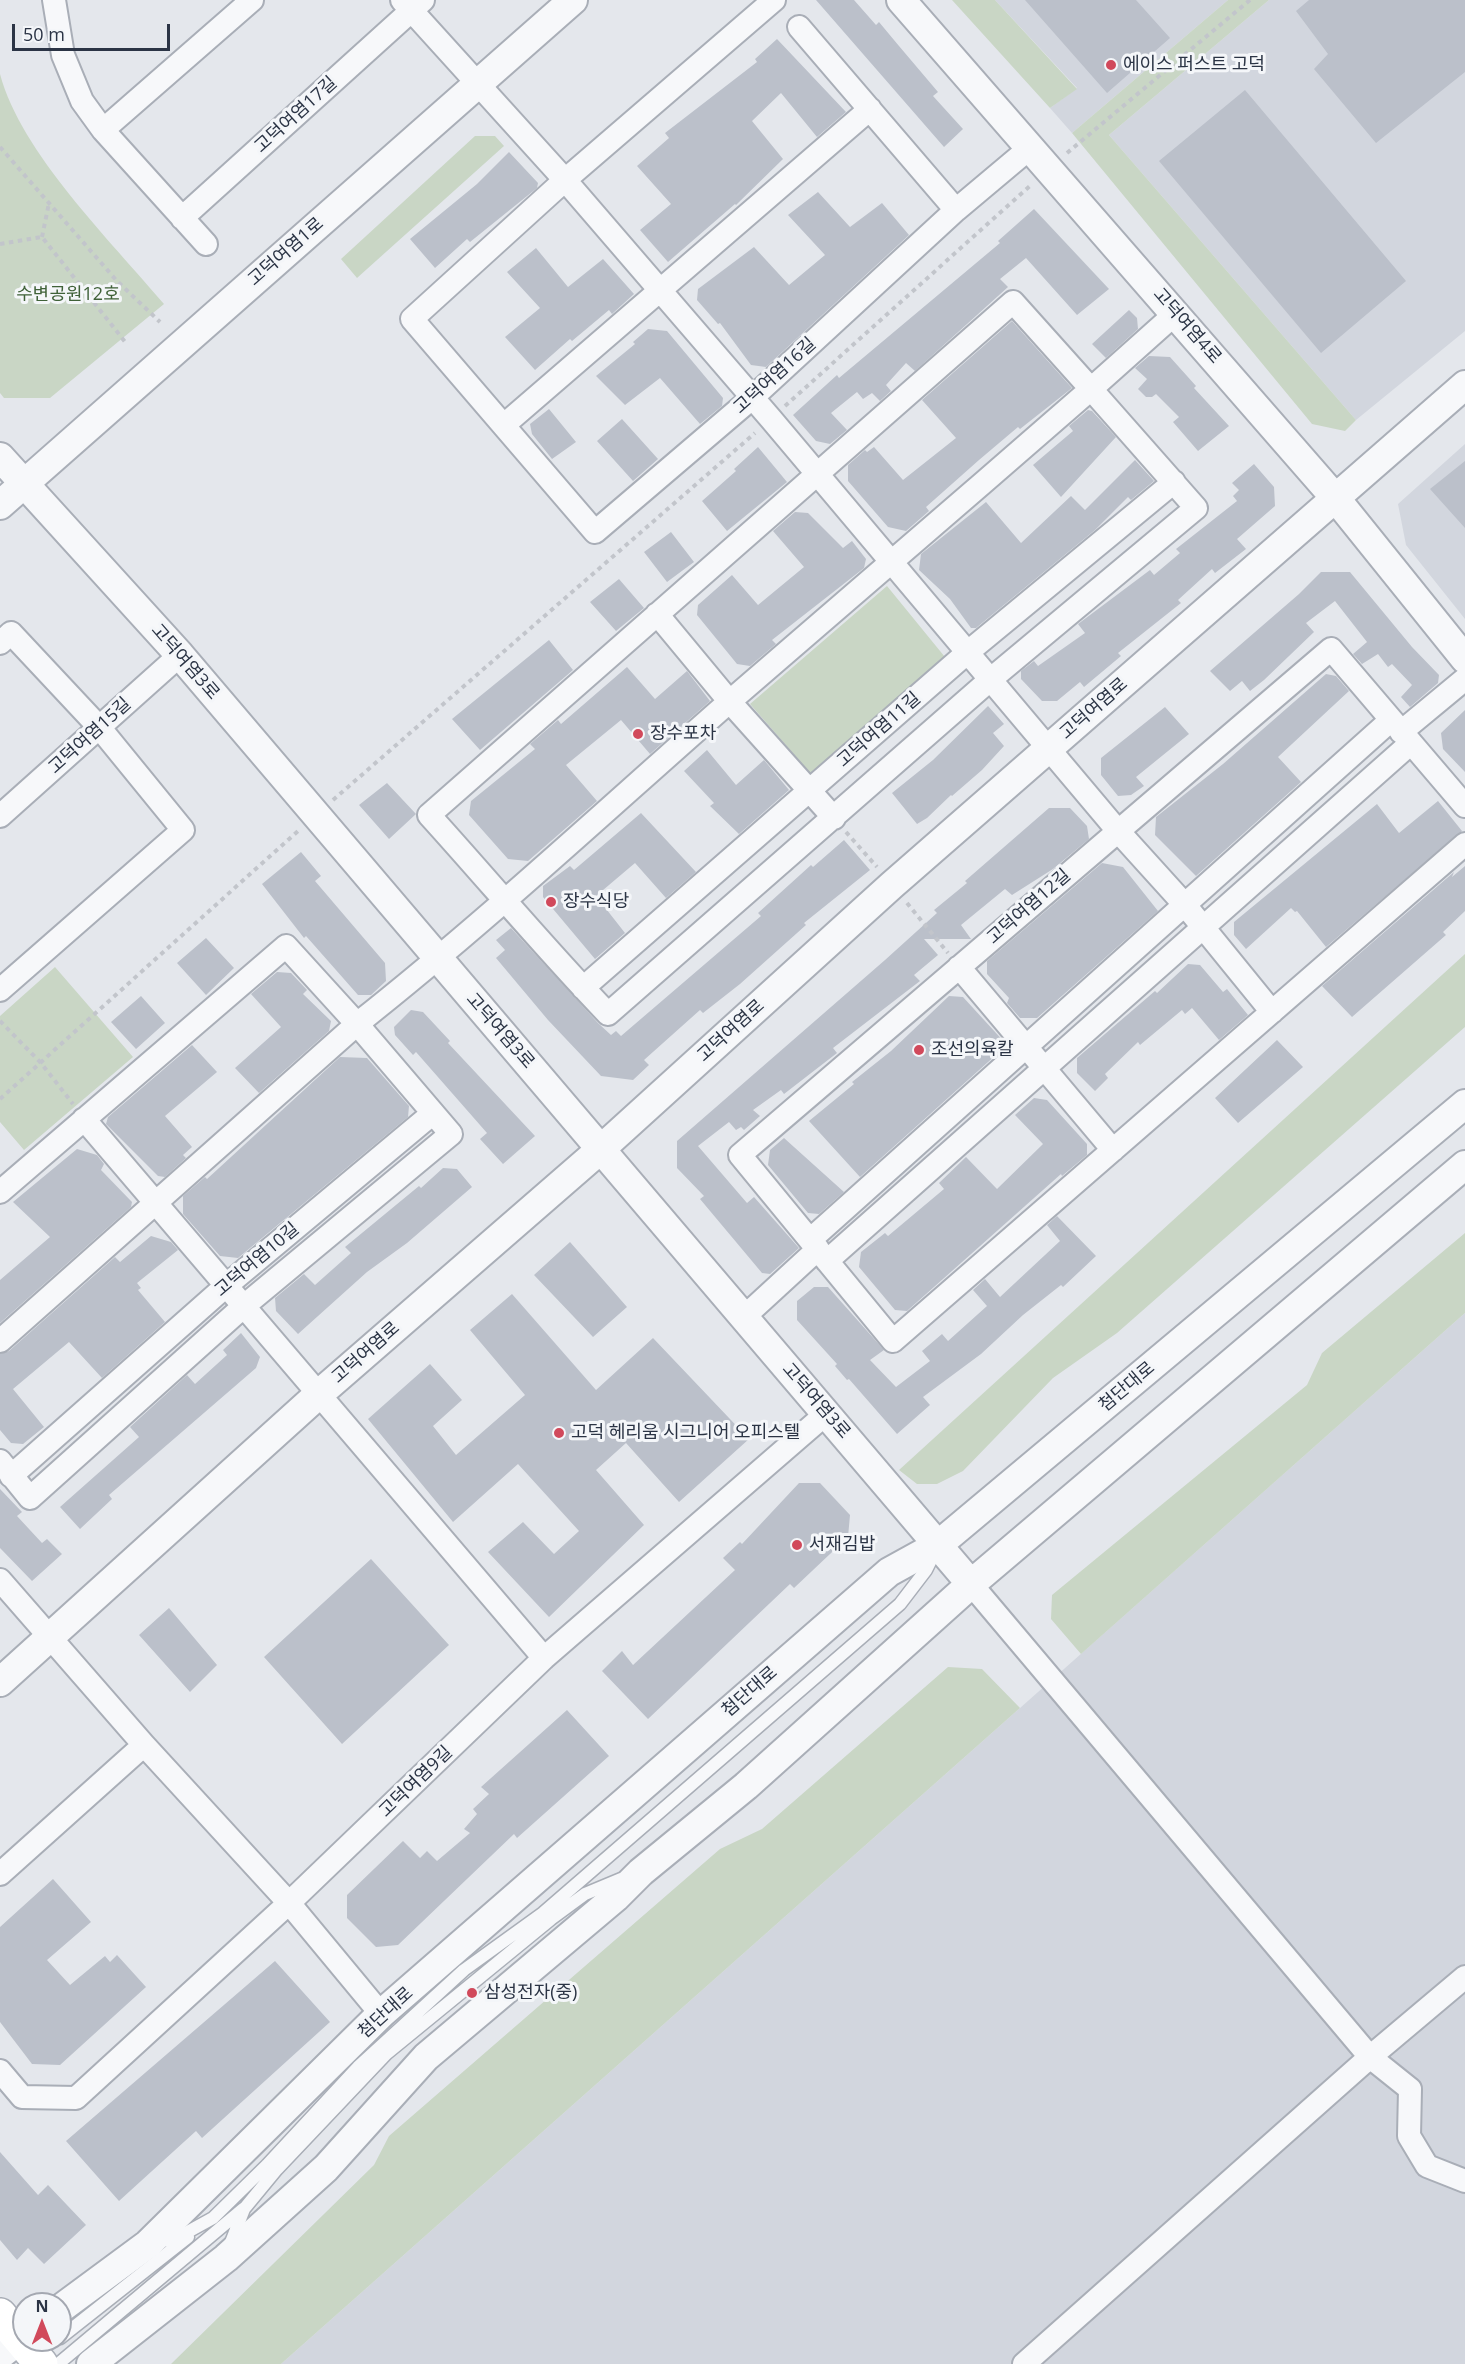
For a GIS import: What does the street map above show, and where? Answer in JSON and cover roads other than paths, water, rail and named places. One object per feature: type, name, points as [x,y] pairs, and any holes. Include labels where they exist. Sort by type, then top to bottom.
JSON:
[{"type":"street","points":[[104,130],[252,0]]},
{"type":"street","name":"고덕여염1로","points":[[0,505],[573,0]]},
{"type":"street","name":"고덕여염16길","points":[[774,0],[565,180],[412,319],[595,532],[752,398],[956,210],[1030,147]]},
{"type":"street","name":"고덕여염4로","points":[[901,0],[1336,500],[1465,659]]},
{"type":"street","points":[[57,3],[63,55],[82,101],[104,130],[206,244]]},
{"type":"street","name":"고덕여염17길","points":[[182,218],[412,4],[477,83],[565,180],[771,419],[1118,831],[1185,905],[1202,929],[1272,1012]]},
{"type":"street","points":[[799,27],[956,210]]},
{"type":"street","points":[[504,425],[870,109]]},
{"type":"street","points":[[1013,302],[1091,389],[1196,508],[991,679],[608,1014],[429,815],[1013,302]]},
{"type":"street","points":[[0,1341],[357,1024],[439,960],[729,702],[892,563],[1175,314]]},
{"type":"street","name":"고덕여염로","points":[[0,1682],[319,1394],[601,1149],[892,885],[1336,500],[1465,385]]},
{"type":"street","name":"고덕여염3로","points":[[0,457],[180,656],[971,1584]]},
{"type":"street","name":"고덕여염11길","points":[[583,988],[968,652],[1174,482]]},
{"type":"street","points":[[657,614],[729,702],[834,818]]},
{"type":"street","points":[[0,643],[11,633],[99,727],[183,830],[0,990]]},
{"type":"street","name":"고덕여염12길","points":[[1465,806],[1331,648],[740,1155],[893,1341],[1465,844]]},
{"type":"street","name":"고덕여염15길","points":[[0,816],[180,656]]},
{"type":"street","points":[[744,1317],[818,1250],[1027,1046],[1185,905],[1465,679]]},
{"type":"street","points":[[818,1250],[1045,1068],[1202,929],[1401,732]]},
{"type":"street","points":[[0,1192],[286,946],[452,1134],[244,1306],[30,1498],[6,1469]]},
{"type":"street","points":[[959,967],[1113,1150]]},
{"type":"street","name":"첨단대로","points":[[72,2300],[148,2244],[381,2014],[408,1993],[463,1941],[889,1572],[938,1545],[1465,1104]]},
{"type":"street","name":"고덕여염10길","points":[[6,1469],[432,1114]]},
{"type":"street","points":[[84,1119],[544,1658]]},
{"type":"street","points":[[91,2364],[226,2258],[326,2168],[426,2057],[616,1897],[640,1872],[746,1786],[971,1584],[1465,1165]]},
{"type":"street","name":"고덕여염9길","points":[[0,2071],[21,2097],[76,2098],[289,1903],[544,1658],[827,1413]]},
{"type":"street","points":[[0,1580],[144,1745],[289,1903],[381,2014]]},
{"type":"street","points":[[971,1584],[1370,2057],[1410,2089],[1409,2136],[1427,2166],[1465,2181]]},
{"type":"street","points":[[0,1874],[144,1745]]},
{"type":"street","points":[[1024,2364],[1370,2057],[1465,1977]]},
{"type":"lane","points":[[72,2318],[213,2218],[380,2045],[464,1970],[543,1913],[900,1604],[926,1570],[938,1545]]},
{"type":"lane","points":[[72,2321],[244,2209],[278,2169],[386,2054],[551,1919],[585,1894],[640,1872]]},
{"type":"lane","points":[[380,2045],[408,1993],[464,1970]]},
{"type":"lane","points":[[226,2258],[244,2209]]},
{"type":"lane","points":[[148,2244],[175,2239],[213,2218]]},
{"type":"place","name":"에이스 퍼스트 고덕","points":[[1111,65]]},
{"type":"place","name":"장수포차","points":[[638,734]]},
{"type":"place","name":"장수식당","points":[[551,902]]},
{"type":"place","name":"조선의육칼","points":[[919,1050]]},
{"type":"place","name":"고덕 헤리움 시그니어 오피스텔","points":[[559,1433]]},
{"type":"place","name":"서재김밥","points":[[797,1545]]},
{"type":"place","name":"삼성전자(중)","points":[[472,1993]]},
{"type":"park label","name":"수변공원12호","points":[[68,295]]}]
